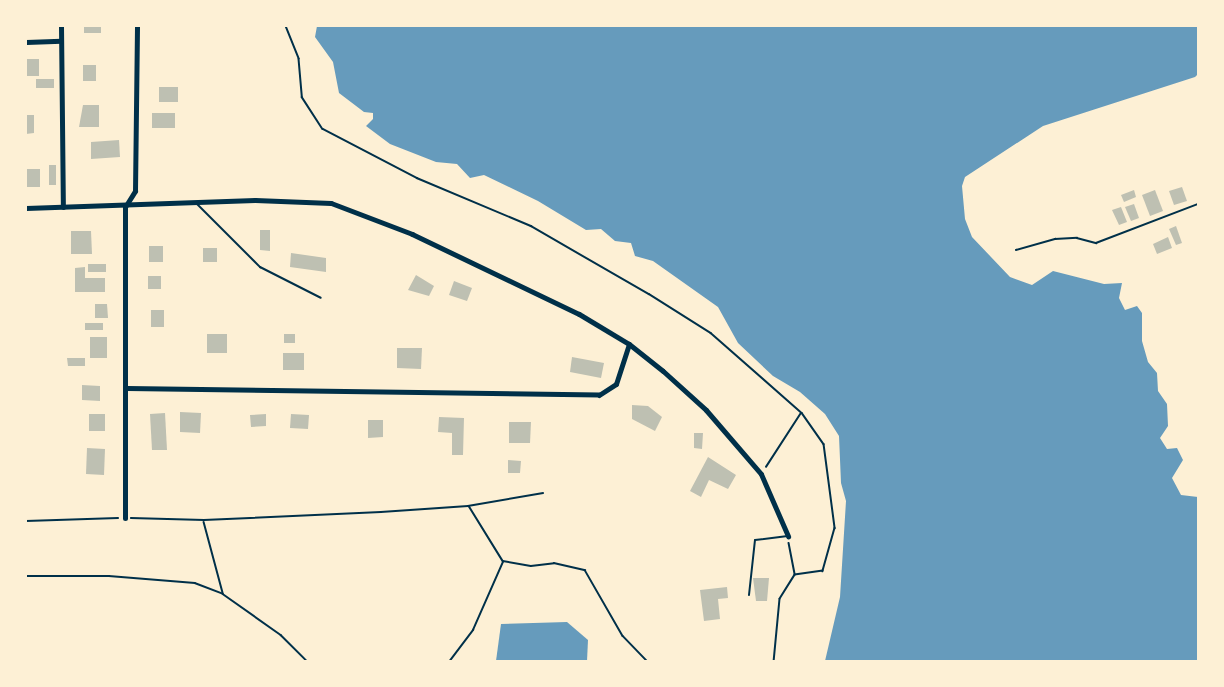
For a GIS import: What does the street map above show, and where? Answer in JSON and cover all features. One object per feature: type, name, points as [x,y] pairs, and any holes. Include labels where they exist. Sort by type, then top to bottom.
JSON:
[{"type":"street","points":[[61,26],[63,207]]},
{"type":"street","points":[[125,518],[127,388],[125,207],[135,191],[137,26]]},
{"type":"street","points":[[26,42],[61,41]]},
{"type":"street","points":[[26,208],[125,207],[255,200],[331,203],[412,234],[533,290],[629,344],[706,410],[761,474],[788,536]]},
{"type":"street","points":[[127,388],[599,395],[616,384],[629,344]]},
{"type":"lane","points":[[196,203],[260,267],[321,298]]},
{"type":"lane","points":[[749,595],[755,540],[788,536]]},
{"type":"path","points":[[286,26],[299,59],[302,97],[323,129],[417,178],[531,226],[649,294],[711,333],[802,413],[824,444],[834,528],[823,571],[795,575]]},
{"type":"path","points":[[1016,250],[1055,239],[1077,238],[1096,243],[1198,204]]},
{"type":"path","points":[[761,474],[802,413]]},
{"type":"path","points":[[26,521],[125,518],[204,520],[468,506],[543,493]]},
{"type":"path","points":[[468,506],[503,561],[531,566],[554,563],[585,570],[623,636],[648,662]]},
{"type":"path","points":[[204,520],[223,594]]},
{"type":"path","points":[[774,662],[780,599],[795,575],[788,536]]},
{"type":"path","points":[[449,662],[473,630],[503,561]]},
{"type":"path","points":[[26,576],[109,576],[195,583],[223,594],[281,634],[308,662]]},
{"type":"water","points":[[317,26],[1198,26],[1198,74],[1195,77],[1043,126],[965,177],[962,186],[965,219],[972,237],[1010,277],[1032,285],[1053,271],[1104,284],[1122,283],[1119,298],[1125,310],[1137,306],[1142,313],[1142,341],[1148,362],[1157,373],[1158,391],[1167,404],[1168,426],[1160,438],[1167,449],[1177,448],[1183,460],[1172,478],[1181,495],[1198,497],[1198,661],[825,661],[840,597],[846,501],[841,483],[839,436],[825,414],[800,392],[773,376],[738,343],[718,307],[653,261],[635,256],[631,243],[615,241],[601,229],[586,230],[538,201],[484,175],[470,178],[457,164],[436,162],[390,144],[366,126],[373,119],[373,113],[364,112],[339,93],[333,62],[315,37]]},
{"type":"water","points":[[567,622],[588,640],[587,661],[496,661],[501,624]]},
{"type":"building","points":[[84,26],[101,26],[101,33],[84,33]]},
{"type":"building","points":[[26,59],[39,59],[39,76],[26,76]]},
{"type":"building","points":[[83,65],[96,65],[96,81],[83,81]]},
{"type":"building","points":[[36,79],[54,79],[54,88],[36,88]]},
{"type":"building","points":[[159,87],[178,87],[178,102],[159,102]]},
{"type":"building","points":[[83,105],[99,105],[99,127],[79,127]]},
{"type":"building","points":[[152,113],[175,113],[175,128],[152,128]]},
{"type":"building","points":[[26,115],[34,115],[34,133],[26,134]]},
{"type":"building","points":[[119,140],[120,157],[91,159],[91,142]]},
{"type":"building","points":[[49,165],[56,165],[56,185],[49,185]]},
{"type":"building","points":[[26,169],[40,169],[40,187],[26,187]]},
{"type":"building","points":[[1182,187],[1187,201],[1174,205],[1169,191]]},
{"type":"building","points":[[1134,190],[1136,197],[1124,202],[1121,195]]},
{"type":"building","points":[[1155,190],[1163,211],[1150,216],[1142,195]]},
{"type":"building","points":[[1134,204],[1139,218],[1131,221],[1125,207]]},
{"type":"building","points":[[1121,207],[1127,222],[1119,225],[1112,210]]},
{"type":"building","points":[[1176,226],[1182,243],[1176,245],[1169,229]]},
{"type":"building","points":[[260,230],[270,230],[270,251],[260,250]]},
{"type":"building","points":[[71,231],[91,231],[92,254],[71,254]]},
{"type":"building","points":[[1168,237],[1172,248],[1157,254],[1153,244]]},
{"type":"building","points":[[149,246],[163,246],[163,262],[149,262]]},
{"type":"building","points":[[203,248],[217,248],[217,262],[203,262]]},
{"type":"building","points":[[291,253],[326,258],[326,272],[290,267]]},
{"type":"building","points":[[88,264],[106,264],[106,272],[88,272]]},
{"type":"building","points":[[85,267],[85,278],[105,278],[105,292],[75,292],[75,268]]},
{"type":"building","points":[[416,275],[434,286],[429,296],[408,290]]},
{"type":"building","points":[[148,276],[161,276],[161,289],[148,289]]},
{"type":"building","points":[[454,281],[472,288],[467,301],[449,295]]},
{"type":"building","points":[[95,304],[107,304],[108,318],[95,318]]},
{"type":"building","points":[[151,310],[164,310],[164,327],[151,327]]},
{"type":"building","points":[[85,323],[103,323],[103,330],[85,330]]},
{"type":"building","points":[[207,334],[227,334],[227,353],[207,353]]},
{"type":"building","points":[[284,334],[295,334],[295,343],[284,343]]},
{"type":"building","points":[[90,337],[107,337],[107,358],[90,358]]},
{"type":"building","points":[[397,348],[422,348],[421,369],[397,368]]},
{"type":"building","points":[[283,353],[304,353],[304,370],[283,370]]},
{"type":"building","points":[[572,357],[604,363],[601,378],[570,372]]},
{"type":"building","points":[[67,358],[85,358],[85,366],[68,366]]},
{"type":"building","points":[[82,385],[100,386],[100,401],[82,400]]},
{"type":"building","points":[[632,405],[648,406],[662,417],[655,431],[632,419]]},
{"type":"building","points":[[180,412],[201,413],[200,433],[180,432]]},
{"type":"building","points":[[165,413],[167,450],[152,450],[150,414]]},
{"type":"building","points":[[89,414],[105,414],[105,431],[89,431]]},
{"type":"building","points":[[266,414],[266,426],[251,427],[250,415]]},
{"type":"building","points":[[291,414],[309,415],[308,429],[290,428]]},
{"type":"building","points":[[439,417],[464,418],[463,455],[452,455],[452,433],[438,432]]},
{"type":"building","points":[[368,420],[383,420],[383,437],[368,438]]},
{"type":"building","points":[[509,422],[531,422],[530,443],[509,443]]},
{"type":"building","points":[[694,433],[703,433],[702,449],[694,448]]},
{"type":"building","points":[[87,448],[105,449],[104,475],[86,474]]},
{"type":"building","points":[[708,457],[736,475],[728,489],[709,480],[701,497],[690,491]]},
{"type":"building","points":[[508,460],[521,461],[520,473],[508,473]]},
{"type":"building","points":[[753,578],[769,578],[767,601],[756,601]]},
{"type":"building","points":[[727,587],[728,598],[718,599],[720,619],[704,621],[700,590]]}]
